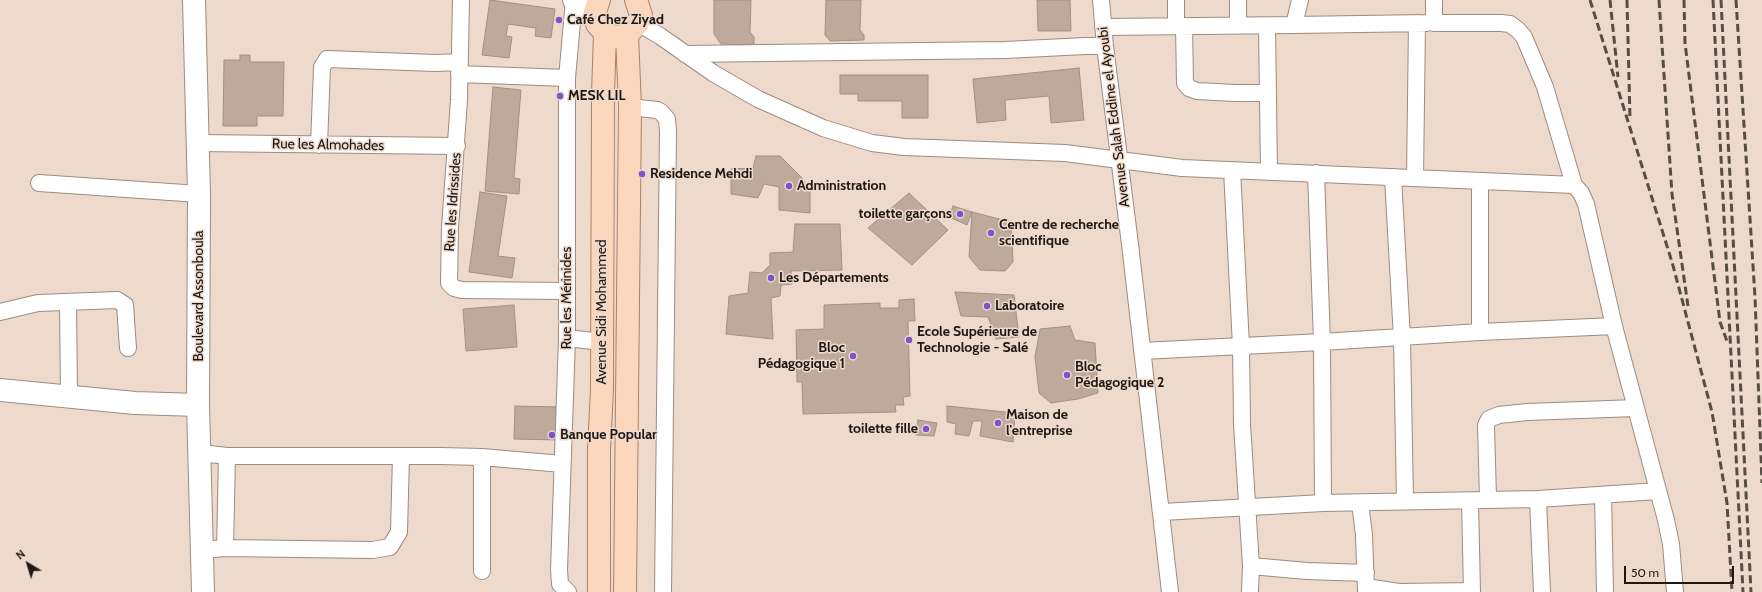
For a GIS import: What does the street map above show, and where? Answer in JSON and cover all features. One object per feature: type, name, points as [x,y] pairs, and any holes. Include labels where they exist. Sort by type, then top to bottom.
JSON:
[{"type":"main road","name":"Avenue Sidi Mohammed","points":[[625,592],[630,107],[633,29],[641,16],[636,0]]},
{"type":"main road","name":"Avenue Sidi Mohammed","points":[[599,592],[603,94],[600,17]]},
{"type":"main road","points":[[600,17],[616,37],[633,29]]},
{"type":"street","name":"Boulevard Assonboula","points":[[194,0],[199,194],[198,406],[201,453],[203,592]]},
{"type":"street","name":"Rue les Idrissides","points":[[461,0],[457,146],[448,264],[448,278],[450,286],[462,290],[567,291]]},
{"type":"street","points":[[574,0],[600,17]]},
{"type":"street","name":"Rue les Mérinides","points":[[568,592],[560,584],[559,570],[568,338],[567,78],[574,0]]},
{"type":"street","name":"Avenue Salah Eddine el Ayoubi","points":[[1101,0],[1104,46],[1162,512],[1170,592]]},
{"type":"street","points":[[1176,0],[1180,25],[1185,83],[1189,88],[1197,91],[1267,93]]},
{"type":"street","points":[[1238,0],[1238,26]]},
{"type":"street","points":[[1294,25],[1300,0]]},
{"type":"street","points":[[1434,0],[1434,23]]},
{"type":"street","points":[[1415,178],[1417,23]]},
{"type":"street","points":[[1103,27],[1180,25],[1267,26],[1501,23],[1510,24],[1521,33],[1545,87],[1574,185],[1581,193],[1586,204],[1614,326],[1671,544],[1675,592]]},
{"type":"street","points":[[1267,26],[1269,172]]},
{"type":"street","points":[[633,29],[660,36],[713,74],[758,99],[823,128],[872,143],[904,147],[1066,153],[1182,168],[1574,185]]},
{"type":"street","points":[[685,54],[896,52],[1104,46]]},
{"type":"street","points":[[319,145],[322,67],[327,59],[435,63],[459,68],[567,78]]},
{"type":"street","points":[[630,107],[657,110],[661,112],[667,119],[668,131],[663,592]]},
{"type":"street","name":"Rue les Almohades","points":[[198,143],[457,146]]},
{"type":"street","points":[[1232,170],[1241,346],[1242,424],[1251,566],[1250,592]]},
{"type":"street","points":[[1316,173],[1322,342],[1323,503]]},
{"type":"street","points":[[1393,177],[1402,338],[1405,501]]},
{"type":"street","points":[[39,182],[199,194]]},
{"type":"street","points":[[1480,182],[1480,332]]},
{"type":"street","points":[[0,312],[38,302],[113,300],[122,302],[125,305],[128,348]]},
{"type":"street","points":[[68,302],[69,396]]},
{"type":"street","points":[[1142,351],[1614,326]]},
{"type":"street","points":[[568,338],[602,342]]},
{"type":"street","points":[[0,390],[135,403],[198,406]]},
{"type":"street","points":[[1488,499],[1486,425],[1489,419],[1499,415],[1527,412],[1636,408]]},
{"type":"street","points":[[201,453],[227,456],[482,457],[562,464]]},
{"type":"street","points":[[225,548],[227,456]]},
{"type":"street","points":[[202,550],[225,548],[373,550],[390,546],[398,537],[399,532],[401,456]]},
{"type":"street","points":[[482,457],[482,571]]},
{"type":"street","points":[[1162,512],[1323,503],[1360,504],[1405,501],[1538,499],[1658,491]]},
{"type":"street","points":[[1603,495],[1605,592]]},
{"type":"street","points":[[1538,499],[1542,592]]},
{"type":"street","points":[[1251,566],[1307,571],[1399,592],[1472,592],[1470,501]]},
{"type":"street","points":[[1360,504],[1364,535],[1366,584]]},
{"type":"building","points":[[490,0],[555,9],[551,38],[535,36],[536,28],[508,24],[506,36],[512,37],[509,58],[482,55]]},
{"type":"building","points":[[714,0],[751,0],[750,32],[754,37],[754,45],[721,44],[714,34]]},
{"type":"building","points":[[826,0],[861,0],[860,30],[864,35],[864,40],[830,41],[825,35]]},
{"type":"building","points":[[1037,0],[1070,0],[1071,31],[1038,31]]},
{"type":"building","points":[[240,55],[250,55],[250,62],[284,62],[283,116],[257,116],[257,126],[223,126],[224,60],[240,60]]},
{"type":"building","points":[[1079,68],[1084,120],[1051,123],[1049,96],[1005,100],[1006,120],[977,123],[973,79]]},
{"type":"building","points":[[840,75],[928,75],[928,118],[902,118],[902,101],[858,101],[858,94],[840,94]]},
{"type":"building","points":[[493,87],[521,90],[514,178],[520,179],[519,194],[485,191]]},
{"type":"building","name":"Administration","points":[[756,156],[780,156],[802,178],[810,191],[810,213],[779,210],[779,187],[764,184],[758,198],[731,194],[731,169],[753,168]]},
{"type":"building","points":[[480,192],[507,196],[498,256],[515,258],[512,278],[469,272]]},
{"type":"building","points":[[909,193],[948,230],[912,265],[868,228]]},
{"type":"building","name":"toilette garçons","points":[[953,206],[972,212],[967,225],[949,217]]},
{"type":"building","name":"Centre de recherche scientifique","points":[[972,212],[1011,222],[1013,262],[1005,271],[980,270],[969,257]]},
{"type":"building","name":"Les Départements","points":[[795,224],[840,224],[842,270],[791,271],[792,284],[781,285],[780,296],[771,298],[773,339],[726,334],[729,296],[748,293],[750,272],[762,273],[770,265],[770,253],[793,252]]},
{"type":"building","name":"Laboratoire","points":[[955,292],[1014,295],[1019,337],[996,339],[988,317],[961,316]]},
{"type":"building","name":"Bloc Pédagogique 1","points":[[914,299],[915,321],[908,321],[910,396],[903,397],[904,405],[895,405],[896,412],[803,414],[802,382],[797,382],[796,330],[824,329],[824,305],[880,303],[880,308],[899,308],[899,300]]},
{"type":"building","points":[[514,305],[517,347],[466,351],[463,309]]},
{"type":"building","name":"Bloc Pédagogique 2","points":[[1070,326],[1075,340],[1095,343],[1098,393],[1078,399],[1051,403],[1039,393],[1035,357],[1040,329]]},
{"type":"building","points":[[515,406],[561,407],[560,440],[514,439]]},
{"type":"building","name":"Maison de l'entreprise","points":[[947,406],[1015,413],[1013,442],[980,436],[982,421],[973,421],[969,436],[955,434],[956,424],[947,422]]},
{"type":"building","name":"toilette fille","points":[[918,420],[937,423],[934,436],[916,435]]},
{"type":"railway","points":[[1590,0],[1672,262],[1712,412],[1727,503],[1732,592]]},
{"type":"railway","points":[[1610,0],[1618,77]]},
{"type":"railway","points":[[1627,0],[1630,119]]},
{"type":"railway","points":[[1659,0],[1672,194],[1688,306]]},
{"type":"railway","points":[[1684,0],[1685,43],[1720,322],[1728,344]]},
{"type":"railway","points":[[1713,0],[1743,592]]},
{"type":"railway","points":[[1721,0],[1751,592]]},
{"type":"railway","points":[[1736,0],[1755,297],[1762,483]]},
{"type":"place","name":"Café Chez Ziyad","points":[[559,20]]},
{"type":"place","name":"MESK LIL","points":[[560,96]]},
{"type":"place","name":"Residence Mehdi","points":[[642,174]]},
{"type":"place","name":"Administration","points":[[789,186]]},
{"type":"place","name":"toilette garçons","points":[[960,214]]},
{"type":"place","name":"Centre de recherche scientifique","points":[[991,233]]},
{"type":"place","name":"Les Départements","points":[[771,278]]},
{"type":"place","name":"Laboratoire","points":[[987,306]]},
{"type":"place","name":"Ecole Supérieure de Technologie - Salé","points":[[909,340]]},
{"type":"place","name":"Bloc Pédagogique 1","points":[[853,356]]},
{"type":"place","name":"Bloc Pédagogique 2","points":[[1067,375]]},
{"type":"place","name":"Maison de l'entreprise","points":[[998,423]]},
{"type":"place","name":"toilette fille","points":[[926,429]]},
{"type":"place","name":"Banque Popular","points":[[552,435]]}]
